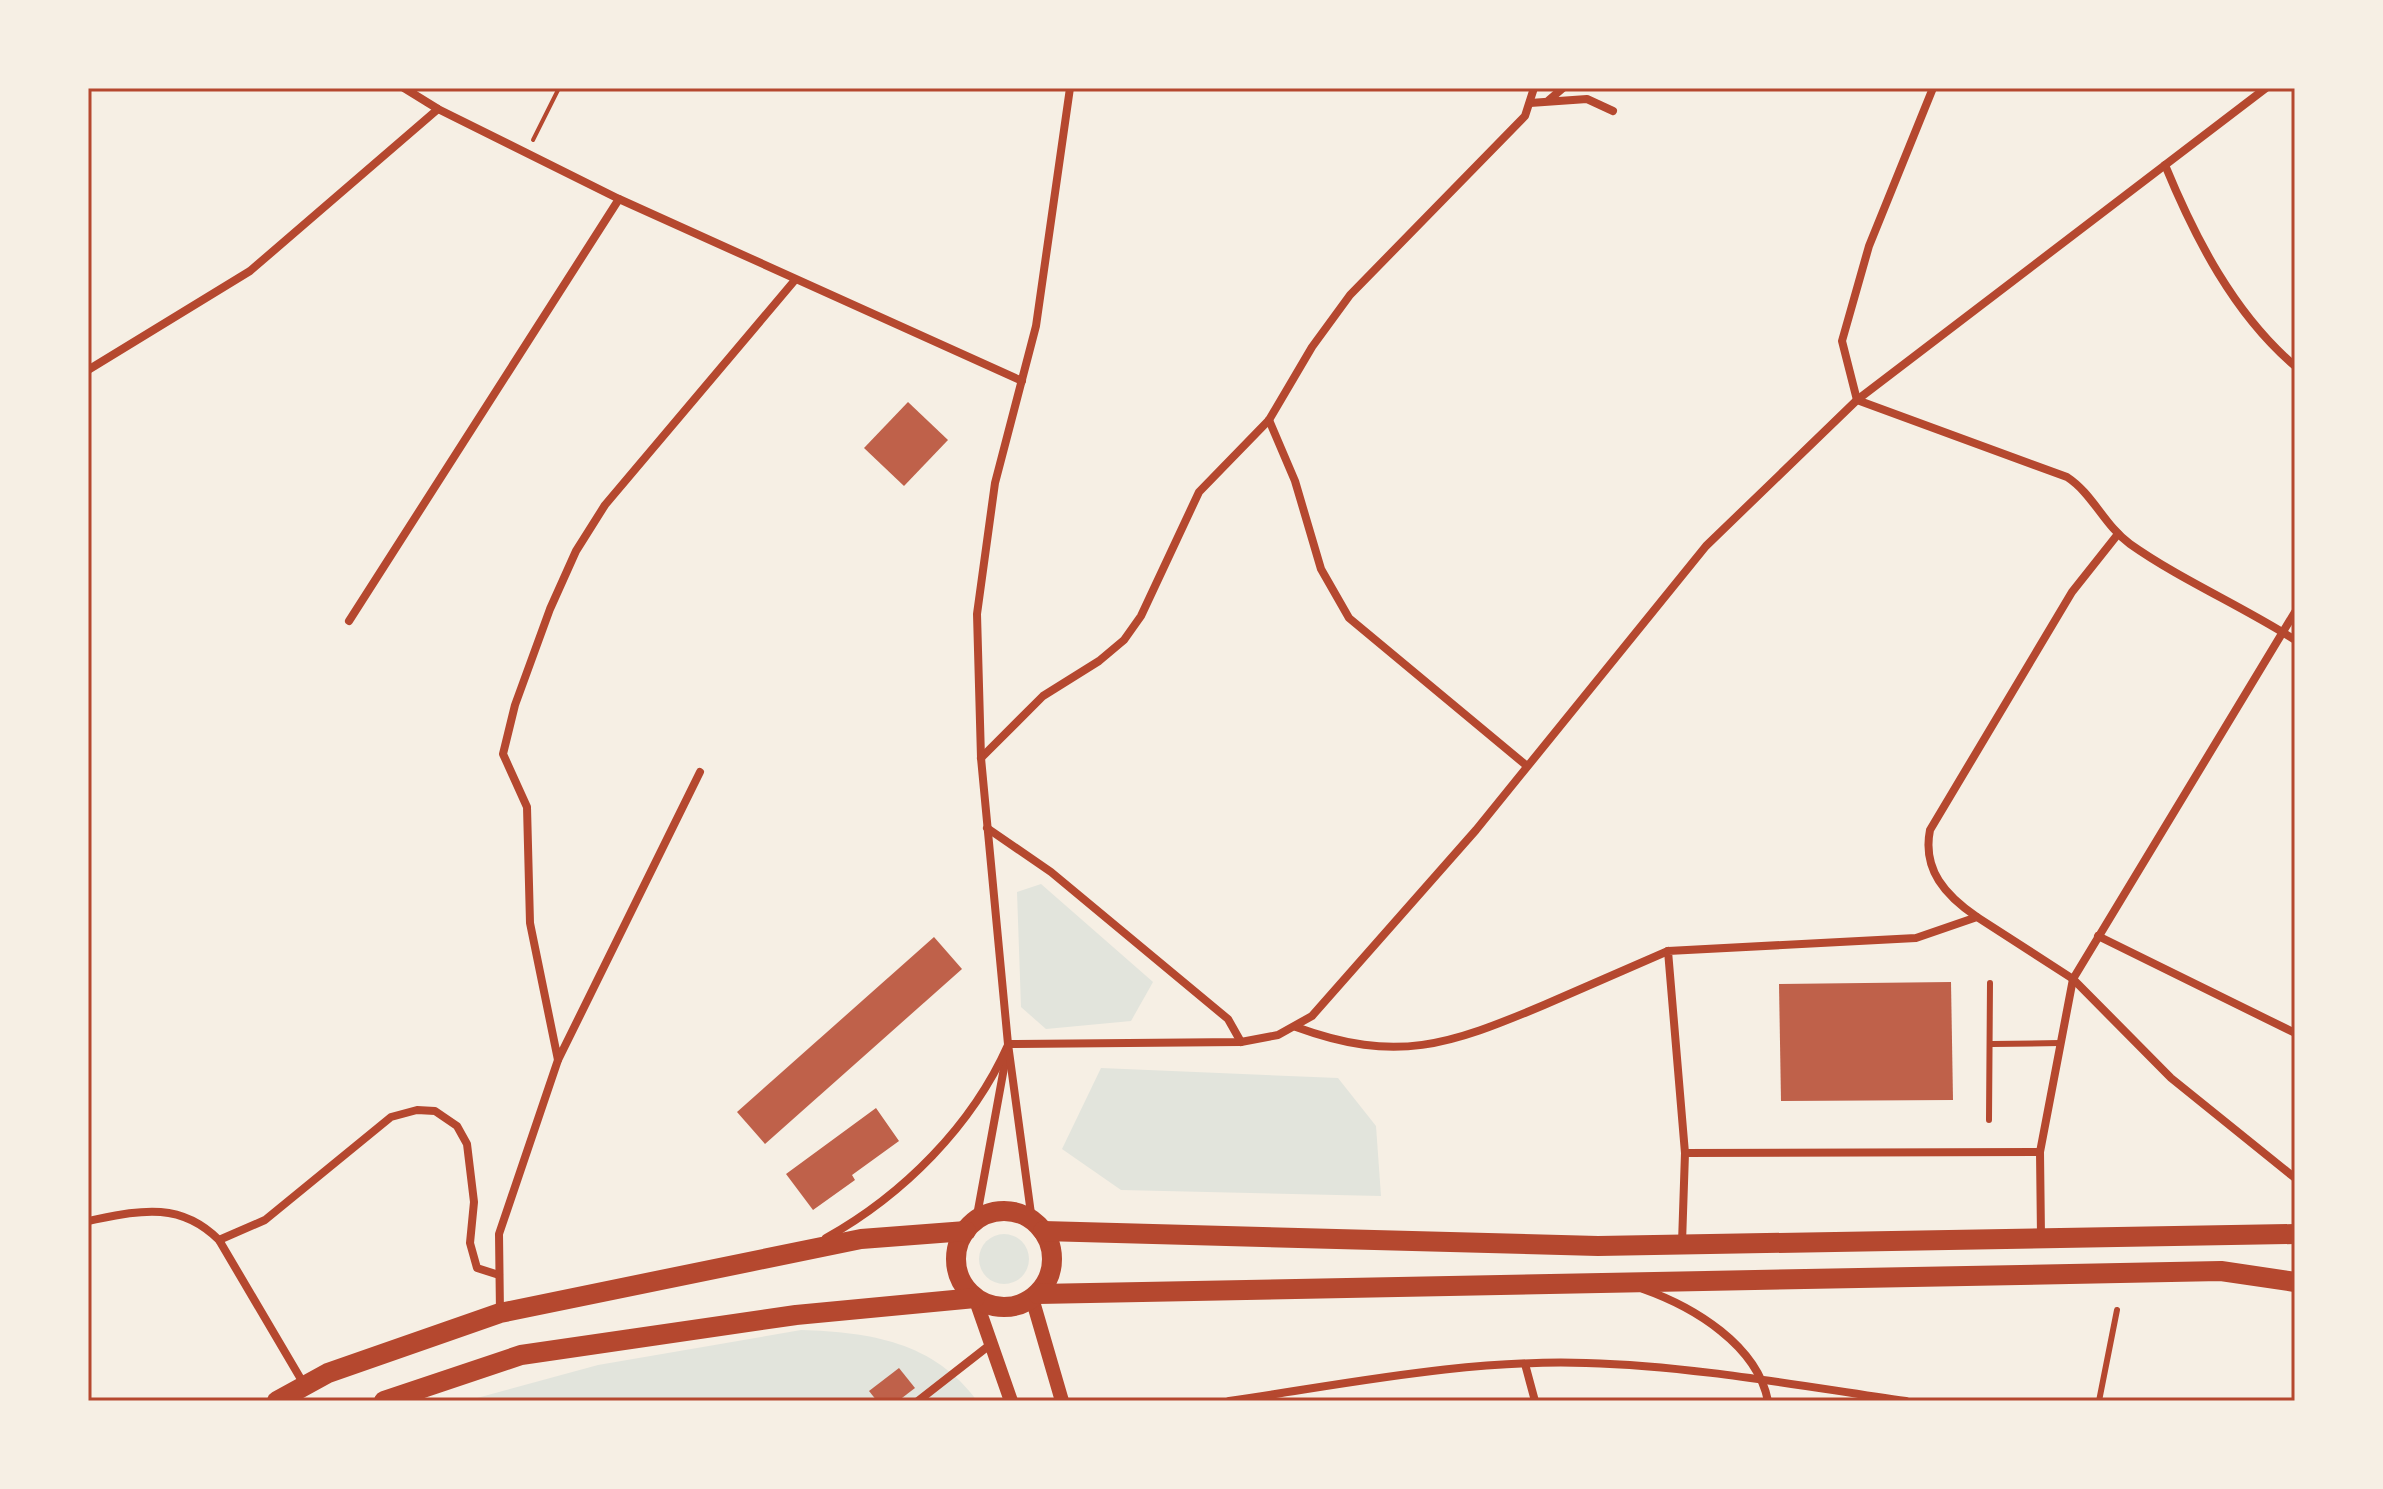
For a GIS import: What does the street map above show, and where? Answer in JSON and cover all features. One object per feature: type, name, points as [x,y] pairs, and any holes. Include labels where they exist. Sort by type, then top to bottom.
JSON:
[{"type":"main road","points":[[277,1401],[328,1373],[500,1313],[861,1239],[971,1226],[994,1212],[1007,1211],[1038,1226],[1598,1246],[2295,1234]]},
{"type":"main road","points":[[971,1226],[957,1249],[956,1262],[959,1276],[975,1298]]},
{"type":"main road","points":[[1035,1296],[1051,1270],[1052,1256],[1038,1226]]},
{"type":"main road","points":[[384,1401],[521,1355],[796,1315],[975,1298],[1000,1308],[1014,1306],[1035,1296],[2221,1271],[2295,1282]]},
{"type":"street","points":[[404,88],[526,155],[1022,381]]},
{"type":"street","points":[[1038,1226],[1008,1044],[975,662],[981,570],[995,483],[1036,326],[1070,88]]},
{"type":"street","points":[[981,758],[1043,696],[1099,661],[1124,640],[1141,616],[1199,492],[1269,420],[1312,347],[1350,295],[1525,116],[1534,88]]},
{"type":"street","points":[[1549,100],[1563,88]]},
{"type":"street","points":[[1857,400],[1842,341],[1869,246],[1933,88]]},
{"type":"street","points":[[1008,1044],[1241,1042],[1278,1035],[1296,1027],[1325,1004],[1527,766],[1706,546],[1857,400],[2266,88]]},
{"type":"street","points":[[1530,103],[1587,99],[1613,111]]},
{"type":"street","points":[[88,370],[250,271],[438,109]]},
{"type":"street","points":[[2165,165],[2200,242],[2221,278],[2262,332],[2295,366]]},
{"type":"street","points":[[349,621],[619,199]]},
{"type":"street","points":[[558,1060],[530,923],[527,807],[503,754],[515,705],[550,609],[576,551],[605,505],[795,280]]},
{"type":"street","points":[[1857,400],[2067,477],[2087,493],[2118,534],[2295,640]]},
{"type":"street","points":[[1269,420],[1295,481],[1321,569],[1349,618],[1527,766]]},
{"type":"street","points":[[2118,534],[2072,592],[1930,830],[1927,854],[1933,873],[1949,896],[2073,979],[2171,1078],[2295,1178]]},
{"type":"street","points":[[2041,1237],[2040,1152],[2073,979],[2295,612]]},
{"type":"street","points":[[500,1313],[499,1234],[558,1060],[700,772]]},
{"type":"street","points":[[987,828],[1051,872],[1228,1019],[1241,1042]]},
{"type":"street","points":[[1296,1027],[1365,1046],[1436,1044],[1491,1029],[1668,951],[1916,938],[1977,917]]},
{"type":"street","points":[[2098,936],[2295,1033]]},
{"type":"street","points":[[1668,951],[1685,1153],[1682,1244]]},
{"type":"street","points":[[971,1226],[1008,1044]]},
{"type":"street","points":[[803,1251],[869,1211],[927,1160],[974,1105],[994,1075],[1008,1044]]},
{"type":"street","points":[[219,1240],[265,1220],[391,1117],[417,1110],[435,1111],[457,1126],[467,1144],[474,1202],[470,1243],[477,1268],[499,1275]]},
{"type":"street","points":[[1685,1153],[2040,1152]]},
{"type":"street","points":[[88,1221],[143,1210],[171,1211],[197,1221],[219,1240],[305,1386]]},
{"type":"street","points":[[1617,1283],[1660,1295],[1700,1317],[1735,1345],[1764,1381],[1768,1401]]},
{"type":"street","points":[[1035,1296],[1062,1401]]},
{"type":"street","points":[[975,1298],[1011,1401]]},
{"type":"street","points":[[918,1401],[991,1344]]},
{"type":"street","points":[[1525,1364],[1535,1401]]},
{"type":"street","points":[[1229,1401],[1457,1368],[1626,1364],[1906,1401]]},
{"type":"lane","points":[[1989,1120],[1992,1044],[1990,983]]},
{"type":"lane","points":[[1992,1044],[2060,1043]]},
{"type":"lane","points":[[2099,1401],[2117,1310]]},
{"type":"path","points":[[526,155],[559,88]]},
{"type":"shaded area","points":[[1041,884],[1153,982],[1131,1021],[1046,1029],[1021,1007],[1017,892]]},
{"type":"shaded area","points":[[1101,1068],[1338,1078],[1376,1126],[1381,1196],[1121,1190],[1062,1149]]},
{"type":"shaded area","points":[[1004,1234],[1022,1241],[1029,1259],[1022,1277],[1004,1284],[986,1277],[979,1259],[986,1241]]},
{"type":"shaded area","points":[[801,1330],[852,1334],[899,1344],[941,1365],[977,1401],[466,1401],[598,1365]]},
{"type":"building","points":[[908,402],[948,440],[904,486],[864,448]]},
{"type":"building","points":[[934,937],[962,969],[765,1144],[737,1112]]},
{"type":"building","points":[[1951,982],[1953,1100],[1781,1101],[1779,984]]},
{"type":"building","points":[[876,1108],[899,1141],[852,1175],[855,1180],[813,1210],[786,1174]]},
{"type":"building","points":[[899,1368],[915,1388],[898,1401],[877,1401],[869,1391]]}]
